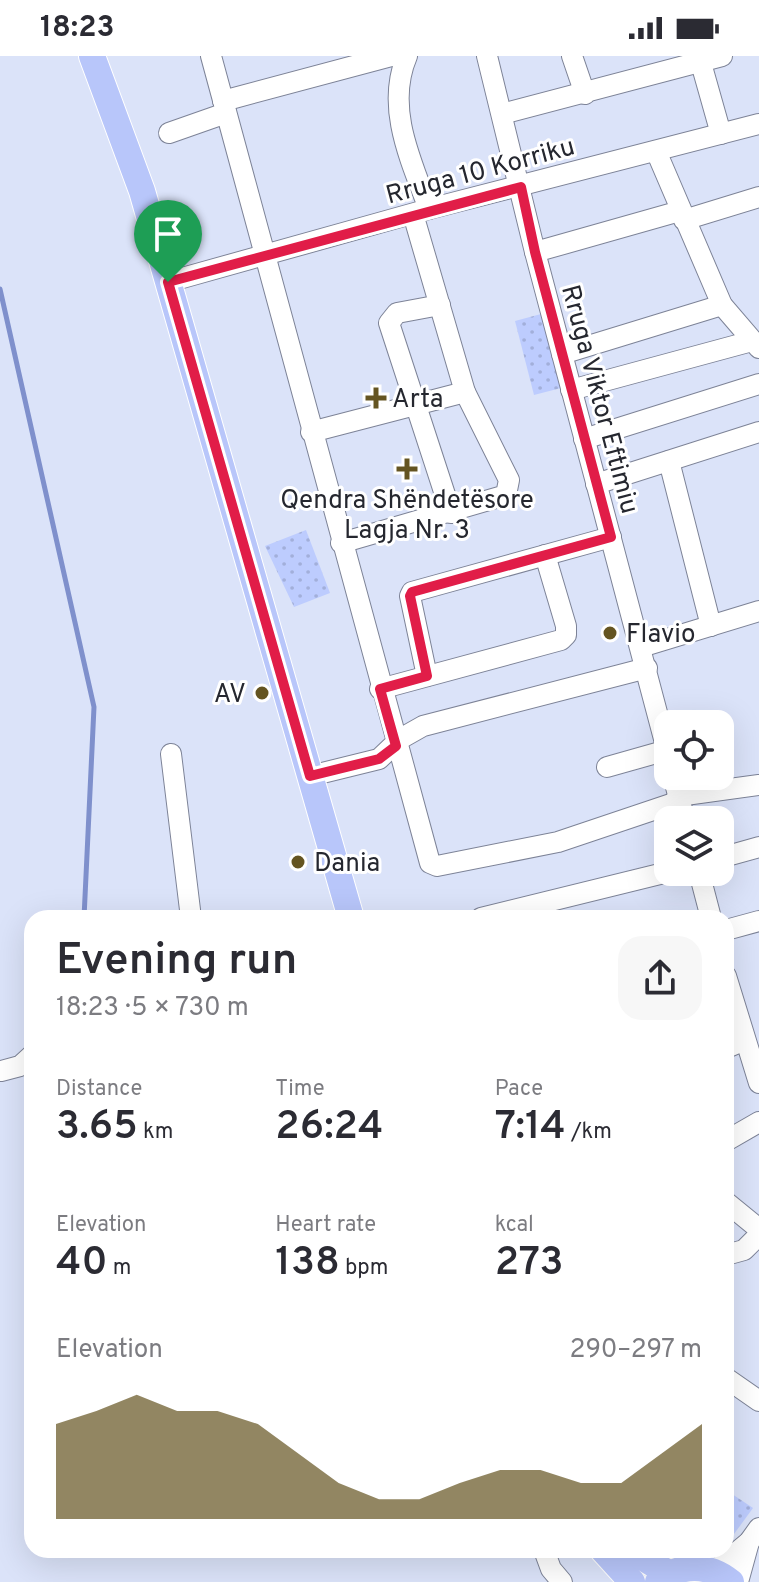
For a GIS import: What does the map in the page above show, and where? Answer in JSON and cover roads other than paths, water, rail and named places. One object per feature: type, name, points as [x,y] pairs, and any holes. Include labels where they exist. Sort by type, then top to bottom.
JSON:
[{"type":"main road","points":[[92,56],[125,139],[168,282],[349,910]]},
{"type":"main road","points":[[610,1558],[632,1582]]},
{"type":"main road","points":[[640,1558],[664,1578],[696,1568],[727,1578]]},
{"type":"street","points":[[211,56],[426,857],[437,866],[558,842],[674,803],[678,796]]},
{"type":"street","points":[[169,133],[224,107],[391,56]]},
{"type":"street","points":[[341,543],[497,499],[509,489],[509,480],[465,392],[440,305],[400,124],[401,71],[407,56]]},
{"type":"street","name":"Rruga Viktor Eftimiu","points":[[487,56],[535,252],[657,710]]},
{"type":"street","points":[[572,56],[585,94]]},
{"type":"street","points":[[502,114],[722,56]]},
{"type":"street","points":[[700,60],[721,134]]},
{"type":"street","name":"Rruga 10 Korriku","points":[[168,282],[421,211],[759,124]]},
{"type":"street","points":[[571,390],[756,344],[722,305],[656,151]]},
{"type":"street","points":[[535,252],[759,197]]},
{"type":"street","points":[[440,305],[397,313],[389,323],[418,404],[451,513]]},
{"type":"street","points":[[562,354],[722,305]]},
{"type":"street","points":[[584,439],[759,384]]},
{"type":"street","points":[[311,432],[465,392]]},
{"type":"street","points":[[596,484],[759,434]]},
{"type":"street","points":[[669,461],[711,626]]},
{"type":"street","points":[[427,676],[410,596],[412,592],[611,537]]},
{"type":"street","points":[[380,689],[561,640],[566,635],[545,555]]},
{"type":"street","points":[[641,647],[759,611]]},
{"type":"street","points":[[310,776],[379,759],[400,739],[423,726],[647,668]]},
{"type":"street","points":[[171,754],[190,910]]},
{"type":"street","points":[[607,767],[654,755]]},
{"type":"street","points":[[678,796],[759,785]]},
{"type":"street","points":[[676,790],[681,806]]},
{"type":"street","points":[[734,854],[759,847]]},
{"type":"street","points":[[514,910],[654,875]]},
{"type":"street","points":[[703,886],[709,910]]},
{"type":"street","points":[[734,928],[759,921]]},
{"type":"street","points":[[735,1044],[759,1083]]},
{"type":"street","points":[[1,1071],[24,1062]]},
{"type":"street","points":[[734,1136],[759,1122]]},
{"type":"street","points":[[734,1209],[759,1232],[744,1250],[734,1253]]},
{"type":"street","points":[[734,1387],[759,1401]]},
{"type":"street","points":[[727,1578],[754,1535]]},
{"type":"street","points":[[547,1558],[551,1569],[562,1582]]},
{"type":"waterway","points":[[0,289],[94,707],[84,910]]},
{"type":"place","name":"Arta","points":[[376,398]]},
{"type":"place","name":"Qendra Shëndetësore Lagja Nr. 3","points":[[407,469]]},
{"type":"place","name":"Flavio","points":[[610,633]]},
{"type":"place","name":"AV","points":[[262,693]]},
{"type":"place","name":"Dania","points":[[298,862]]}]
